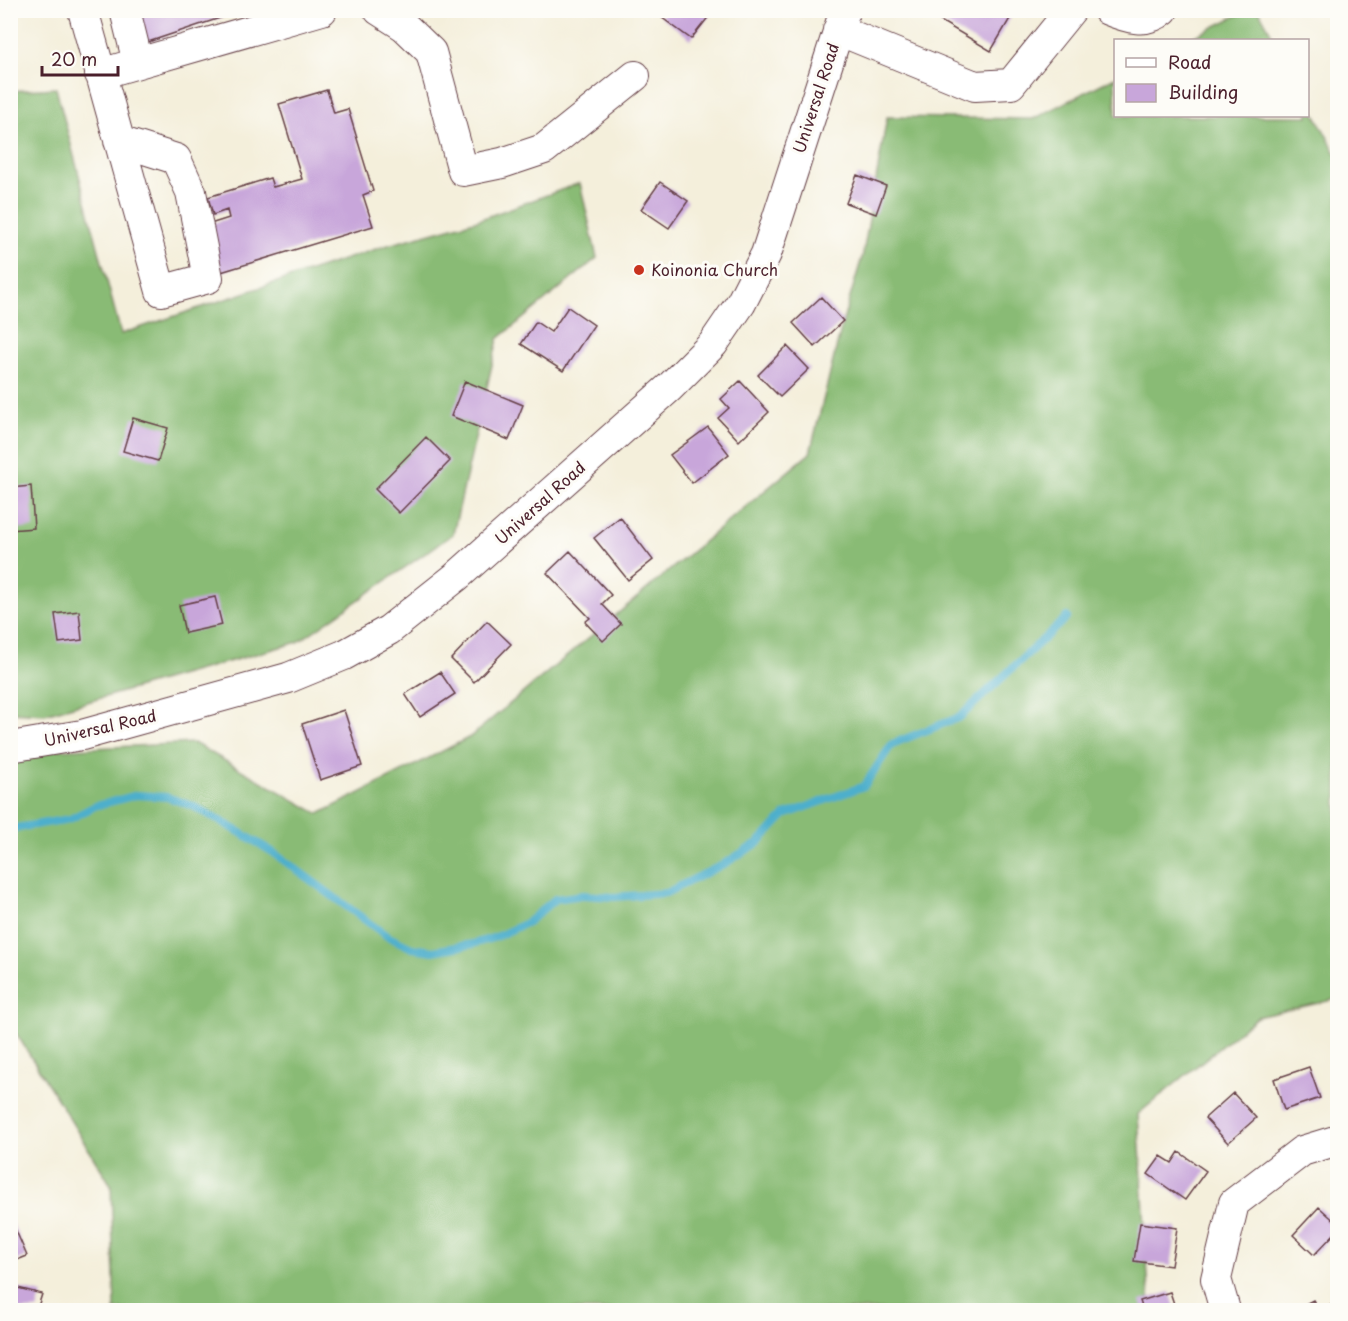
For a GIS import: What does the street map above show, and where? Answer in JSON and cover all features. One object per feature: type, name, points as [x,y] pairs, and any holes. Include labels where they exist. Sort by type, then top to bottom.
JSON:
[{"type":"street","points":[[83,10],[160,291],[208,278],[190,192],[176,159],[119,141]]},
{"type":"street","points":[[125,10],[138,63]]},
{"type":"street","points":[[100,74],[322,10]]},
{"type":"street","points":[[379,10],[404,26],[431,52],[463,171],[544,149],[634,76]]},
{"type":"street","points":[[842,20],[975,86],[1011,84],[1071,10]]},
{"type":"street","points":[[1108,10],[1140,19],[1154,18],[1163,10]]},
{"type":"street","name":"Universal Road","points":[[10,747],[82,735],[288,678],[344,655],[389,630],[456,577],[670,387],[712,344],[735,311],[766,254],[842,20]]},
{"type":"street","points":[[1225,1311],[1216,1279],[1234,1203],[1302,1151],[1338,1140]]},
{"type":"green space","points":[[1246,11],[1259,11],[1274,39],[1189,39]]},
{"type":"green space","points":[[1114,78],[1114,117],[1309,117],[1309,103],[1338,157],[1337,999],[1257,1017],[1138,1114],[1150,1310],[115,1310],[111,1185],[11,1025],[11,752],[194,743],[319,814],[470,737],[810,453],[843,321],[863,254],[887,117],[1033,119]]},
{"type":"green space","points":[[56,88],[121,334],[388,245],[478,220],[580,183],[597,258],[498,339],[453,534],[298,642],[45,714],[11,712],[10,91]]},
{"type":"building","points":[[135,10],[241,10],[241,11],[145,43]]},
{"type":"building","points":[[666,10],[714,10],[691,39],[661,17]]},
{"type":"building","points":[[922,10],[1015,10],[991,51]]},
{"type":"building","points":[[327,90],[334,113],[348,109],[373,191],[363,195],[373,226],[221,272],[207,225],[229,218],[227,210],[213,215],[208,197],[270,178],[273,187],[302,179],[279,104]]},
{"type":"building","points":[[857,175],[886,186],[876,214],[846,203]]},
{"type":"building","points":[[660,182],[688,201],[669,228],[641,209]]},
{"type":"building","points":[[821,297],[843,321],[815,347],[793,323]]},
{"type":"building","points":[[568,307],[594,325],[563,371],[521,344],[536,322],[551,332]]},
{"type":"building","points":[[787,346],[809,369],[780,397],[758,375]]},
{"type":"building","points":[[465,381],[523,405],[509,440],[451,416]]},
{"type":"building","points":[[740,381],[769,412],[739,441],[718,418],[729,408],[721,399]]},
{"type":"building","points":[[133,418],[168,428],[158,461],[123,451]]},
{"type":"building","points":[[708,427],[729,454],[692,483],[670,455]]},
{"type":"building","points":[[426,437],[450,461],[399,513],[375,489]]},
{"type":"building","points":[[31,486],[34,528],[10,530],[10,488]]},
{"type":"building","points":[[620,517],[653,560],[628,580],[594,538]]},
{"type":"building","points":[[570,551],[611,595],[602,604],[621,624],[603,641],[585,622],[590,618],[547,573]]},
{"type":"building","points":[[10,570],[16,600],[10,601]]},
{"type":"building","points":[[215,597],[222,625],[185,633],[179,605]]},
{"type":"building","points":[[79,611],[82,640],[59,643],[55,614]]},
{"type":"building","points":[[487,621],[511,644],[474,682],[451,659]]},
{"type":"building","points":[[440,672],[455,694],[420,717],[405,694]]},
{"type":"building","points":[[344,710],[362,766],[320,780],[302,724]]},
{"type":"building","points":[[1338,1059],[1338,1075],[1337,1075],[1333,1060]]},
{"type":"building","points":[[1309,1067],[1320,1098],[1284,1110],[1274,1079]]},
{"type":"building","points":[[1233,1093],[1256,1118],[1228,1143],[1205,1118]]},
{"type":"building","points":[[1179,1152],[1206,1171],[1185,1200],[1148,1174],[1161,1156],[1172,1163]]},
{"type":"building","points":[[1319,1207],[1338,1224],[1338,1230],[1314,1255],[1293,1235]]},
{"type":"building","points":[[10,1217],[27,1256],[10,1263]]},
{"type":"building","points":[[1140,1223],[1177,1228],[1171,1266],[1134,1261]]},
{"type":"building","points":[[10,1286],[42,1294],[37,1310],[10,1310]]},
{"type":"building","points":[[1170,1292],[1176,1310],[1143,1310],[1140,1301]]},
{"type":"building","points":[[1313,1300],[1319,1310],[1294,1310]]},
{"type":"building","points":[[1331,1305],[1334,1310],[1320,1310]]},
{"type":"waterway","points":[[10,829],[70,819],[95,806],[137,795],[167,797],[193,806],[271,851],[387,936],[412,948],[433,951],[473,944],[496,937],[528,922],[555,899],[583,895],[614,897],[666,893],[724,864],[758,843],[785,815],[864,786],[892,744],[960,717],[1067,617]]},
{"type":"place","name":"Koinonia Church","points":[[639,270]]}]
